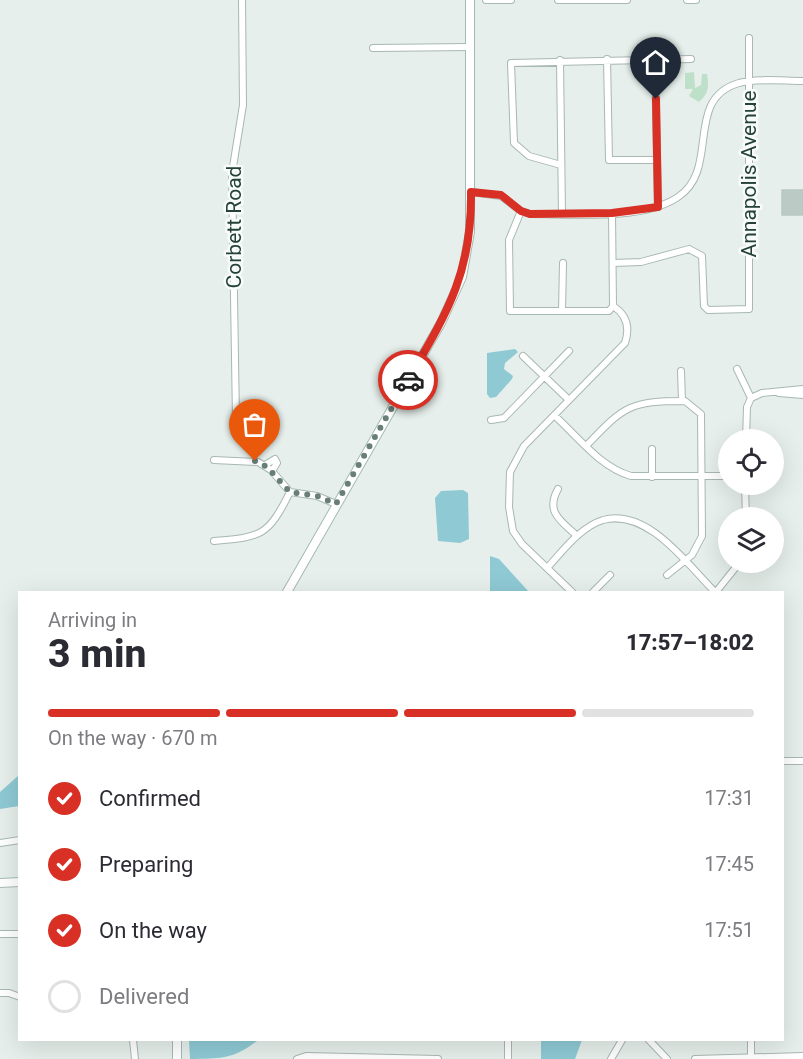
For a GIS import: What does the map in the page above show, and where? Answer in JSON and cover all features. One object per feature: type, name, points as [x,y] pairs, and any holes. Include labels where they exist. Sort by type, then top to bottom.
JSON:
[{"type":"main road","points":[[288,591],[455,295],[470,241],[470,0]]},
{"type":"main road","points":[[0,883],[18,882]]},
{"type":"main road","points":[[177,1041],[177,1059]]},
{"type":"street","name":"Corbett Road","points":[[236,419],[232,173],[243,105],[242,0]]},
{"type":"street","points":[[486,0],[510,0]]},
{"type":"street","points":[[558,0],[627,0]]},
{"type":"street","points":[[687,0],[696,0]]},
{"type":"street","name":"Annapolis Avenue","points":[[613,263],[641,262],[688,249],[702,256],[704,306],[708,310],[749,309],[749,38]]},
{"type":"street","points":[[373,48],[470,47]]},
{"type":"street","points":[[655,59],[658,207]]},
{"type":"street","points":[[561,165],[529,156],[514,143],[511,63],[560,60],[691,59]]},
{"type":"street","points":[[560,60],[562,214]]},
{"type":"street","points":[[607,60],[609,160],[656,160]]},
{"type":"street","points":[[471,192],[501,195],[521,211],[530,214],[612,213],[658,207],[681,196],[699,170],[703,154],[705,117],[709,107],[729,87],[748,81],[803,81]]},
{"type":"street","points":[[521,211],[509,240],[510,310],[609,311],[613,306],[612,213]]},
{"type":"street","points":[[562,310],[563,263]]},
{"type":"street","points":[[571,591],[522,544],[513,531],[509,507],[509,482],[515,459],[625,343],[628,333],[625,317],[613,306]]},
{"type":"street","points":[[490,420],[504,418],[569,351]]},
{"type":"street","points":[[523,356],[569,400]]},
{"type":"street","points":[[737,369],[751,398],[747,407],[746,429]]},
{"type":"street","points":[[681,371],[681,401]]},
{"type":"street","points":[[751,398],[803,389]]},
{"type":"street","points":[[776,392],[803,395]]},
{"type":"street","points":[[587,445],[615,415],[636,404],[681,401],[695,407],[701,414],[702,536],[697,548],[684,562],[667,574]]},
{"type":"street","points":[[555,416],[606,465],[618,472],[652,477],[718,476]]},
{"type":"street","points":[[652,449],[652,477]]},
{"type":"street","points":[[265,465],[275,459],[277,466],[272,471]]},
{"type":"street","points":[[214,460],[255,461],[272,471],[290,492],[317,496],[336,504]]},
{"type":"street","points":[[558,489],[553,498],[552,507],[558,517],[578,536]]},
{"type":"street","points":[[214,541],[260,534],[272,525],[290,492]]},
{"type":"street","points":[[547,568],[578,536],[603,520],[623,519],[637,522],[653,530],[714,591]]},
{"type":"street","points":[[716,591],[731,573]]},
{"type":"street","points":[[594,591],[610,575]]},
{"type":"street","points":[[784,760],[803,761]]},
{"type":"street","points":[[0,843],[18,840]]},
{"type":"street","points":[[0,934],[18,934]]},
{"type":"street","points":[[0,993],[18,996]]},
{"type":"street","points":[[133,1041],[135,1059]]},
{"type":"street","points":[[508,1041],[508,1059]]},
{"type":"street","points":[[611,1059],[621,1041]]},
{"type":"street","points":[[650,1041],[667,1059]]},
{"type":"street","points":[[751,1041],[751,1056]]},
{"type":"street","points":[[297,1059],[306,1056],[438,1059]]},
{"type":"street","points":[[695,1059],[803,1056]]},
{"type":"green space","points":[[694,72],[695,88],[701,85],[702,74],[707,74],[708,90],[699,102],[689,96],[693,89],[685,89],[685,73]]},
{"type":"water","points":[[515,349],[518,352],[505,363],[504,369],[513,376],[512,379],[496,397],[490,398],[487,394],[487,353]]},
{"type":"water","points":[[463,490],[468,493],[469,539],[460,543],[438,541],[435,498],[441,491]]},
{"type":"water","points":[[490,556],[499,559],[528,591],[490,591]]},
{"type":"water","points":[[18,776],[18,806],[0,809],[0,792]]},
{"type":"water","points":[[189,1041],[257,1041],[242,1051],[227,1057],[190,1059]]},
{"type":"water","points":[[541,1041],[582,1041],[575,1059],[541,1059]]},
{"type":"building","points":[[782,190],[803,190],[803,215],[782,215]]},
{"type":"way so far","points":[[255,461],[267,467],[290,492],[317,496],[336,504],[408,380]]},
{"type":"route","points":[[408,380],[441,323],[458,286],[470,241],[471,192],[501,195],[521,211],[530,214],[612,213],[658,207],[656,99]]}]
